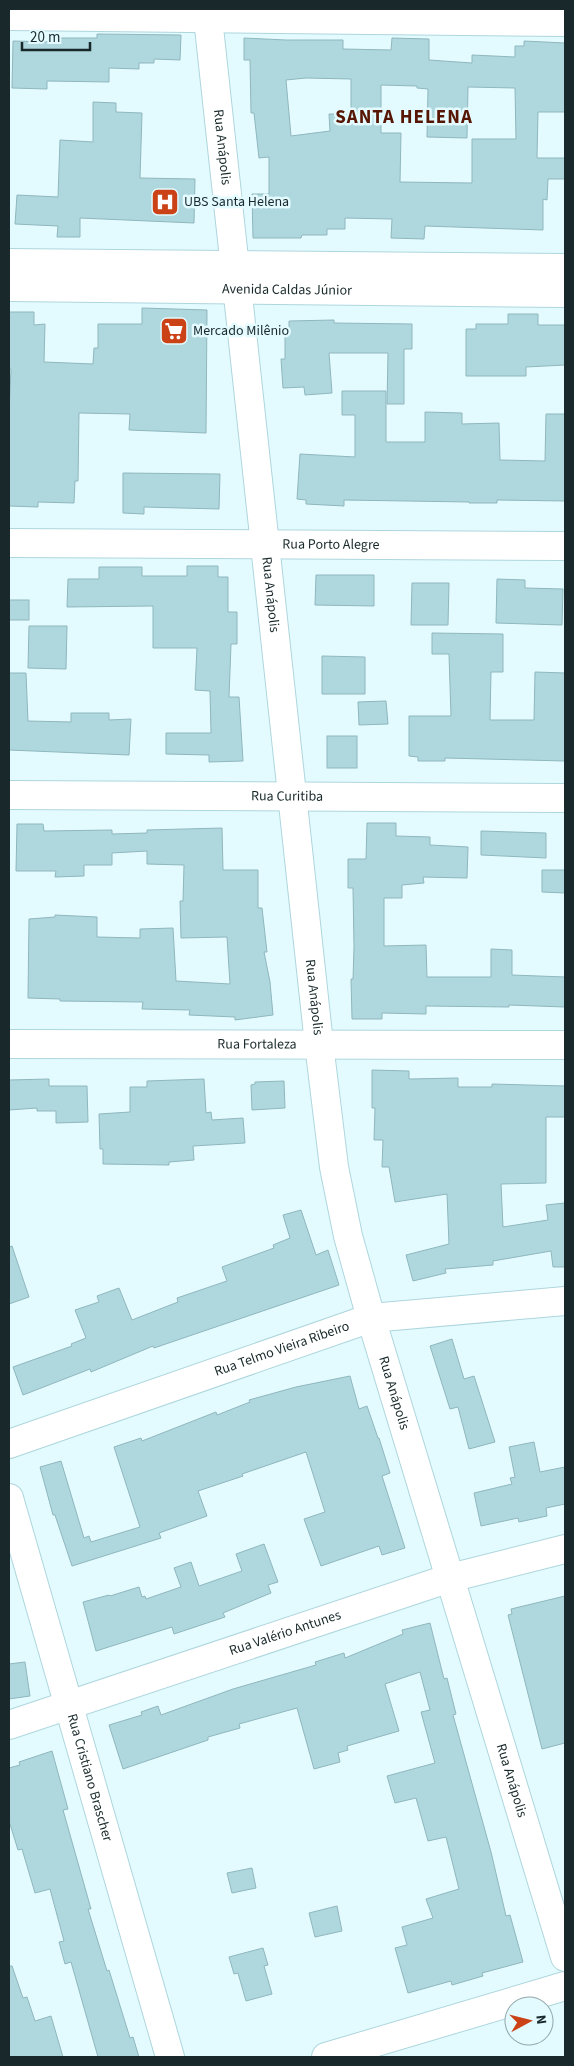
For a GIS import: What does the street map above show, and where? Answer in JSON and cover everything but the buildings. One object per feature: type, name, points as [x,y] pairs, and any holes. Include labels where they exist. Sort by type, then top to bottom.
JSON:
[{"type":"street","points":[[9,16],[207,13],[565,22]]},
{"type":"street","name":"Rua Anápolis","points":[[207,13],[334,1167],[348,1236],[371,1318],[565,1957]]},
{"type":"street","name":"Avenida Caldas Júnior","points":[[9,263],[236,277],[565,293]]},
{"type":"street","name":"Avenida Caldas Júnior","points":[[9,287],[236,277],[565,268]]},
{"type":"street","name":"Rua Porto Alegre","points":[[9,543],[565,546]]},
{"type":"street","name":"Rua Curitiba","points":[[9,795],[565,798]]},
{"type":"street","name":"Rua Fortaleza","points":[[9,1044],[565,1045]]},
{"type":"street","name":"Rua Telmo Vieira Ribeiro","points":[[9,1444],[371,1318],[565,1301]]},
{"type":"street","name":"Rua Cristiano Brascher","points":[[9,1498],[170,2057]]},
{"type":"street","name":"Rua Valério Antunes","points":[[9,1725],[450,1578],[565,1549]]},
{"type":"street","points":[[326,2057],[565,1986]]},
{"type":"place","name":"UBS Santa Helena","points":[[165,202]]},
{"type":"place","name":"Mercado Milênio","points":[[174,331]]},
{"type":"district","name":"SANTA HELENA","points":[[404,117]]}]
